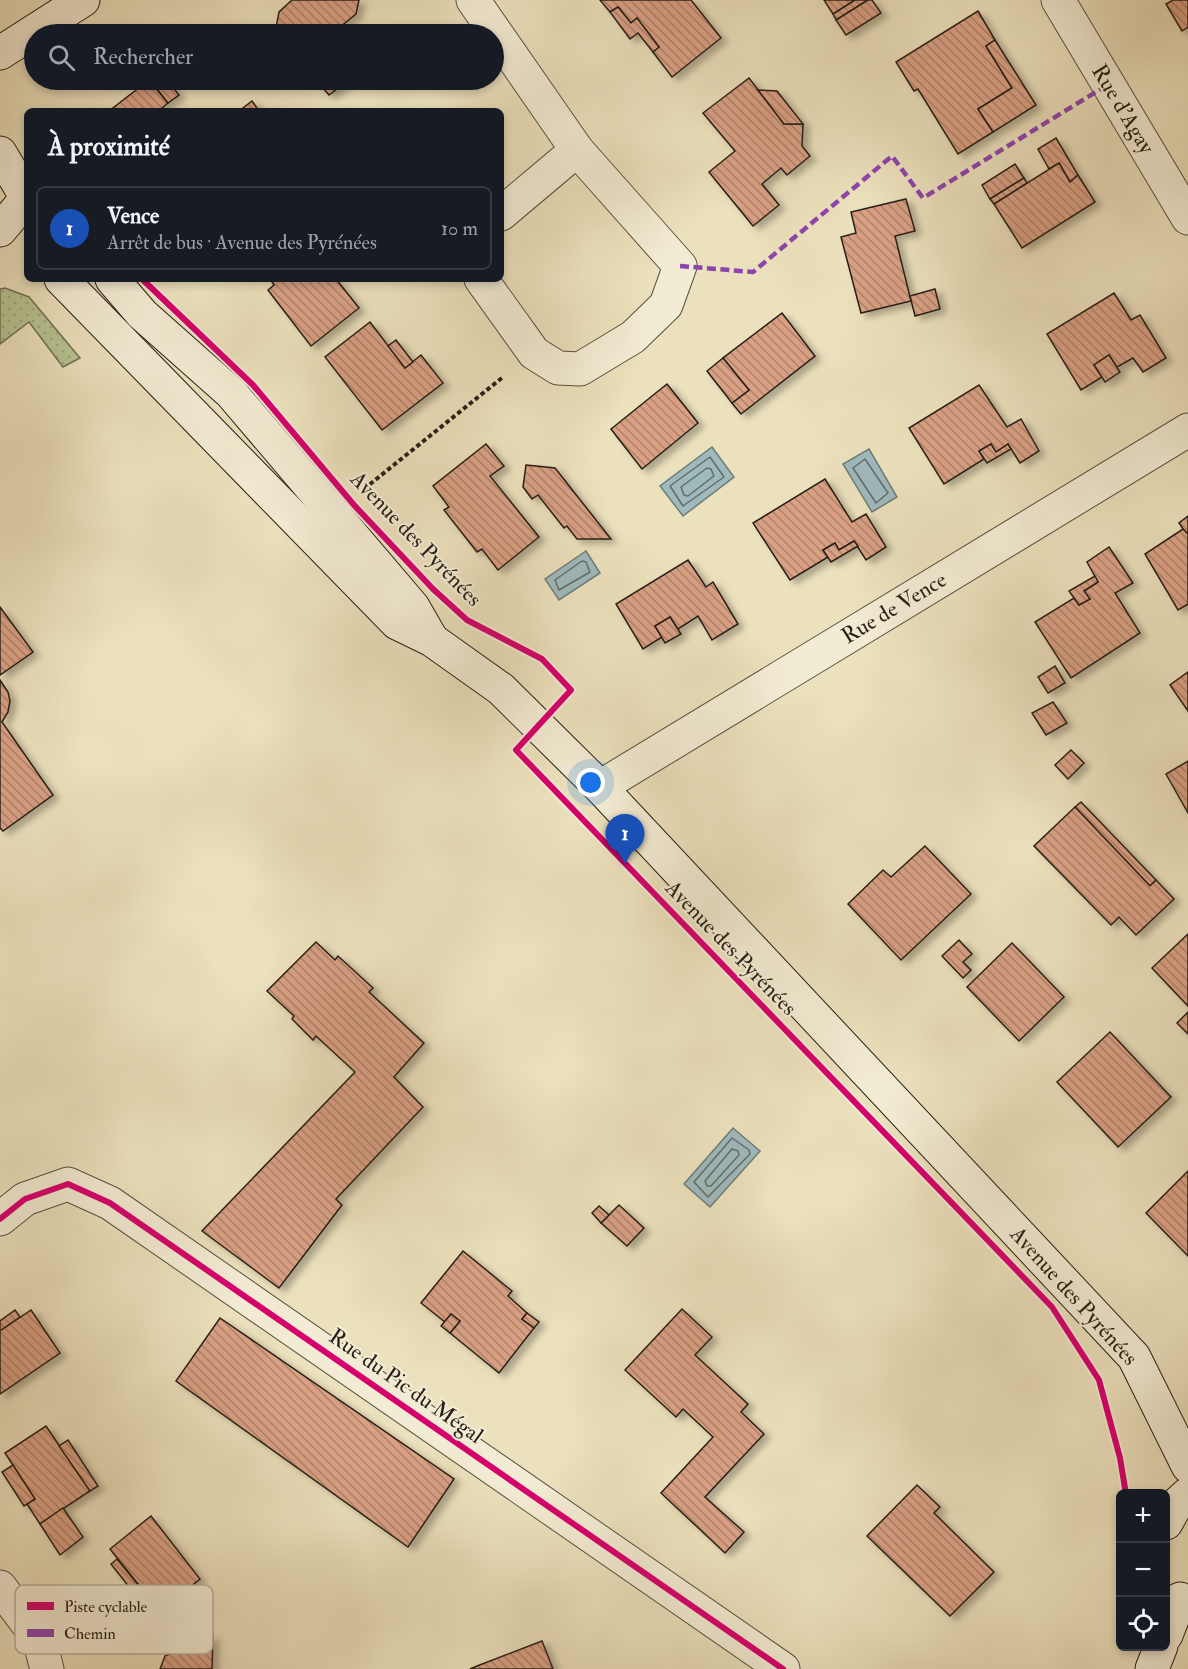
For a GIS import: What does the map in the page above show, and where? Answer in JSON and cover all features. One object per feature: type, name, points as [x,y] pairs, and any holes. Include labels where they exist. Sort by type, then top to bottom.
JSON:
[{"type":"street","points":[[46,24],[83,0]]},
{"type":"street","points":[[472,0],[489,24]]},
{"type":"street","name":"Rue d'Agay","points":[[1058,0],[1188,218]]},
{"type":"street","points":[[0,54],[24,38]]},
{"type":"street","points":[[482,282],[534,353],[558,368],[580,369],[633,337],[666,305],[680,266],[577,150],[504,46]]},
{"type":"street","points":[[504,211],[577,150]]},
{"type":"street","points":[[0,153],[24,193]]},
{"type":"street","points":[[0,230],[24,202]]},
{"type":"street","name":"Avenue des Pyrénées","points":[[64,282],[144,352],[223,411],[266,435]]},
{"type":"street","name":"Avenue des Pyrénées","points":[[92,282],[144,352],[397,623],[432,640],[501,689],[600,787],[1134,1357],[1188,1466]]},
{"type":"street","name":"Avenue des Pyrénées","points":[[115,282],[142,314],[231,393],[413,607],[432,640]]},
{"type":"street","name":"Rue de Vence","points":[[600,787],[1188,430]]},
{"type":"street","name":"Rue du Pic du Mégal","points":[[0,1219],[26,1199],[68,1184],[110,1203],[783,1669]]},
{"type":"street","points":[[1170,1516],[1176,1505],[1188,1494]]},
{"type":"street","points":[[0,1587],[15,1607]]},
{"type":"street","points":[[1170,1621],[1178,1594]]},
{"type":"street","points":[[1152,1669],[1159,1651]]},
{"type":"street","points":[[43,1654],[47,1669]]},
{"type":"path","points":[[371,483],[534,353]]},
{"type":"green space","points":[[5,288],[29,297],[80,358],[63,367],[29,322],[0,344],[0,289]]},
{"type":"water","points":[[712,447],[734,477],[683,516],[660,486]]},
{"type":"water","points":[[869,449],[897,497],[872,512],[843,464]]},
{"type":"water","points":[[586,551],[600,573],[559,600],[545,579]]},
{"type":"water","points":[[733,1128],[760,1151],[710,1207],[684,1184]]},
{"type":"building","points":[[292,0],[359,0],[356,14],[344,24],[277,24],[279,12]]},
{"type":"building","points":[[600,0],[691,0],[721,38],[672,77],[653,52],[659,47],[637,18],[631,23],[618,7],[610,12]]},
{"type":"building","points":[[824,0],[855,0],[833,14]]},
{"type":"building","points":[[855,0],[868,0],[836,20],[833,14]]},
{"type":"building","points":[[868,0],[872,0],[881,13],[846,35],[836,20]]},
{"type":"building","points":[[1173,0],[1188,0],[1188,27],[1182,31],[1166,4]]},
{"type":"building","points":[[618,7],[631,23],[637,18],[659,47],[653,52],[638,33],[630,39],[610,12]]},
{"type":"building","points":[[978,11],[995,40],[986,46],[1012,88],[978,109],[993,132],[958,154],[918,89],[914,91],[896,62]]},
{"type":"building","points":[[995,40],[1036,105],[993,132],[978,109],[1012,88],[986,46]]},
{"type":"building","points":[[749,78],[784,124],[803,124],[802,146],[810,156],[787,175],[781,168],[762,184],[779,205],[753,226],[709,172],[735,151],[703,113]]},
{"type":"building","points":[[136,90],[157,90],[168,103],[162,108],[113,108]]},
{"type":"building","points":[[158,90],[175,90],[179,95],[168,103]]},
{"type":"building","points":[[325,90],[336,90],[329,95]]},
{"type":"building","points":[[758,90],[777,91],[803,124],[784,124]]},
{"type":"building","points":[[252,101],[257,108],[243,108]]},
{"type":"building","points":[[1056,138],[1078,175],[1070,182],[1059,163],[1049,169],[1038,149]]},
{"type":"building","points":[[1059,163],[1070,182],[1078,175],[1095,202],[1022,248],[994,204]]},
{"type":"building","points":[[1015,164],[1024,178],[990,199],[982,185]]},
{"type":"building","points":[[1024,178],[1027,183],[994,204],[990,199]]},
{"type":"building","points":[[906,199],[915,231],[895,236],[911,301],[861,313],[841,237],[856,233],[851,212]]},
{"type":"building","points":[[272,282],[338,282],[359,308],[311,346],[268,290],[274,285]]},
{"type":"building","points":[[935,289],[940,309],[915,316],[910,296]]},
{"type":"building","points":[[1114,293],[1131,320],[1140,315],[1166,358],[1143,372],[1133,358],[1117,367],[1109,355],[1094,365],[1102,377],[1081,390],[1047,334]]},
{"type":"building","points":[[782,313],[815,356],[741,414],[732,403],[749,390],[723,358]]},
{"type":"building","points":[[370,322],[405,368],[421,355],[443,383],[382,430],[325,357]]},
{"type":"building","points":[[396,340],[413,362],[405,368],[388,346]]},
{"type":"building","points":[[1109,355],[1120,372],[1105,382],[1094,365]]},
{"type":"building","points":[[723,358],[749,390],[732,403],[707,371]]},
{"type":"building","points":[[667,384],[698,423],[642,469],[611,429]]},
{"type":"building","points":[[979,385],[1007,427],[1021,419],[1039,451],[1020,463],[1008,444],[996,452],[991,444],[979,451],[984,459],[944,484],[909,428]]},
{"type":"building","points":[[486,444],[504,466],[490,476],[539,537],[498,570],[482,549],[477,552],[444,510],[449,507],[433,486]]},
{"type":"building","points":[[991,444],[996,452],[1008,444],[1011,449],[987,463],[979,451]]},
{"type":"building","points":[[526,465],[555,468],[611,539],[577,539],[567,526],[564,528],[538,495],[532,499],[523,487]]},
{"type":"building","points":[[825,479],[852,522],[866,514],[886,547],[866,560],[854,541],[839,550],[835,543],[823,550],[828,557],[790,580],[753,523]]},
{"type":"building","points":[[1188,516],[1188,534],[1187,535],[1179,523]]},
{"type":"building","points":[[1183,529],[1188,534],[1188,604],[1178,610],[1145,554]]},
{"type":"building","points":[[854,541],[858,546],[831,562],[823,550],[835,543],[839,550]]},
{"type":"building","points":[[1109,547],[1133,583],[1115,593],[1140,633],[1071,678],[1035,622],[1074,598],[1079,605],[1090,599],[1084,591],[1098,582],[1087,562]]},
{"type":"building","points":[[688,560],[706,587],[713,582],[738,624],[712,640],[698,616],[678,629],[670,617],[655,626],[662,637],[643,649],[616,604]]},
{"type":"building","points":[[1095,576],[1098,582],[1084,591],[1090,599],[1079,605],[1069,591]]},
{"type":"building","points":[[0,607],[33,652],[0,675]]},
{"type":"building","points":[[670,617],[681,634],[665,643],[655,626]]},
{"type":"building","points":[[1055,666],[1065,683],[1048,693],[1038,677]]},
{"type":"building","points":[[1188,672],[1188,711],[1170,685]]},
{"type":"building","points":[[0,680],[8,692],[10,701],[8,712],[2,722],[53,795],[3,831],[0,828]]},
{"type":"building","points":[[1053,702],[1067,723],[1046,735],[1032,713]]},
{"type":"building","points":[[1071,750],[1084,763],[1068,779],[1055,765]]},
{"type":"building","points":[[1188,761],[1188,813],[1166,774]]},
{"type":"building","points":[[1081,802],[1156,880],[1150,886],[1075,807]]},
{"type":"building","points":[[1075,807],[1150,886],[1156,880],[1174,899],[1136,935],[1119,917],[1111,925],[1034,846]]},
{"type":"building","points":[[925,846],[971,894],[901,960],[848,904],[883,870],[891,877]]},
{"type":"building","points":[[1188,934],[1188,1006],[1152,968]]},
{"type":"building","points":[[959,940],[972,954],[963,962],[971,970],[963,978],[942,956]]},
{"type":"building","points":[[316,942],[335,960],[338,956],[373,988],[369,992],[424,1043],[394,1077],[423,1107],[336,1199],[342,1205],[279,1288],[202,1231],[355,1072],[316,1036],[313,1040],[292,1019],[294,1016],[267,991]]},
{"type":"building","points":[[1012,943],[1064,997],[1019,1041],[967,987]]},
{"type":"building","points":[[1188,1012],[1188,1034],[1177,1023]]},
{"type":"building","points":[[1110,1032],[1171,1097],[1118,1147],[1057,1082]]},
{"type":"building","points":[[1188,1171],[1188,1256],[1146,1213]]},
{"type":"building","points":[[619,1205],[644,1228],[627,1246],[601,1223]]},
{"type":"building","points":[[599,1206],[609,1215],[601,1223],[592,1213]]},
{"type":"building","points":[[463,1251],[512,1291],[508,1296],[527,1313],[522,1319],[534,1328],[499,1373],[450,1333],[460,1321],[451,1314],[445,1322],[421,1303]]},
{"type":"building","points":[[682,1309],[712,1337],[695,1355],[748,1404],[741,1412],[764,1434],[705,1497],[744,1532],[725,1553],[661,1493],[713,1437],[683,1409],[676,1417],[625,1370]]},
{"type":"building","points":[[15,1310],[20,1317],[0,1331],[0,1321]]},
{"type":"building","points":[[31,1310],[60,1353],[0,1394],[0,1331]]},
{"type":"building","points":[[527,1313],[539,1322],[534,1328],[522,1319]]},
{"type":"building","points":[[451,1314],[460,1321],[450,1333],[441,1326]]},
{"type":"building","points":[[220,1318],[454,1479],[408,1547],[176,1381]]},
{"type":"building","points":[[46,1426],[90,1491],[40,1524],[27,1504],[35,1499],[5,1453]]},
{"type":"building","points":[[68,1440],[98,1486],[90,1491],[59,1446]]},
{"type":"building","points":[[13,1465],[35,1499],[24,1506],[2,1472]]},
{"type":"building","points":[[917,1485],[940,1507],[934,1513],[994,1572],[950,1616],[867,1536]]},
{"type":"building","points":[[63,1508],[83,1537],[60,1555],[40,1524]]},
{"type":"building","points":[[151,1516],[200,1579],[192,1585],[139,1585],[110,1549]]},
{"type":"building","points":[[117,1559],[138,1585],[128,1585],[111,1564]]},
{"type":"building","points":[[542,1641],[553,1669],[470,1669],[477,1666]]},
{"type":"building","points":[[170,1654],[212,1654],[212,1669],[160,1669],[165,1656]]},
{"type":"marked path","points":[[680,266],[753,272],[892,156],[923,198],[1109,84]]},
{"type":"cycle path","points":[[145,282],[253,385],[354,505],[433,589],[467,620],[542,659],[571,690],[516,750],[1052,1307],[1099,1380],[1120,1458],[1125,1489]]},
{"type":"cycle path","points":[[0,1219],[25,1199],[68,1184],[110,1203],[783,1669]]},
{"type":"place","name":"Vence","points":[[625,864]]}]
